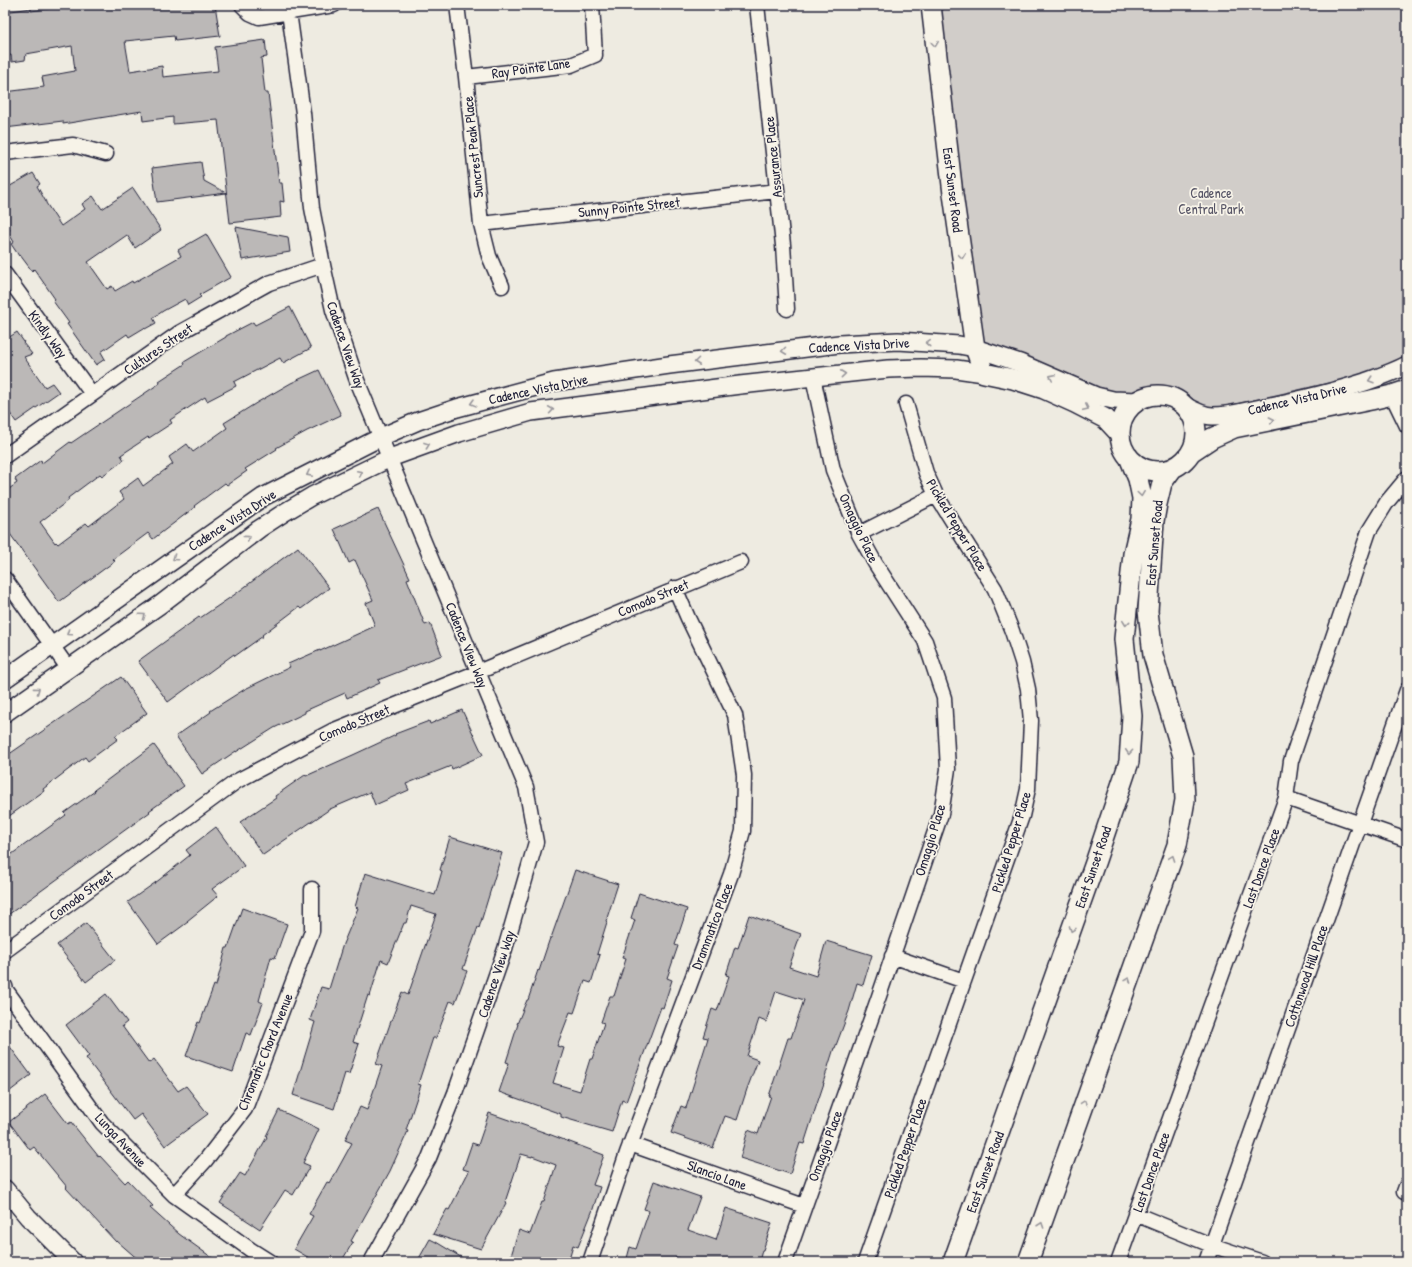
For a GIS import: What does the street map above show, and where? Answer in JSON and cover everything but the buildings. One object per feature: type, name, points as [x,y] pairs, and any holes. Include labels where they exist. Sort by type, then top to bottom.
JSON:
[{"type":"main road","name":"East Sunset Road","points":[[931,5],[953,194],[975,348],[984,373]]},
{"type":"main road","name":"Cadence Vista Drive","points":[[984,373],[1026,383],[1075,403],[1106,419],[1120,434]]},
{"type":"main road","name":"Cadence Vista Drive","points":[[1191,452],[1212,438],[1234,428],[1400,392]]},
{"type":"main road","points":[[1162,395],[1174,398],[1185,406],[1192,416],[1196,428],[1196,440],[1191,452],[1184,461],[1174,468],[1162,471],[1149,470],[1138,466],[1129,458],[1122,446],[1120,434],[1122,421],[1128,409],[1137,401],[1149,396],[1162,395]]},
{"type":"main road","name":"East Sunset Road","points":[[953,1262],[1096,860],[1129,762],[1132,716],[1124,639],[1134,554],[1142,519],[1142,498],[1138,479],[1129,458]]},
{"type":"main road","name":"East Sunset Road","points":[[1028,1262],[1177,845],[1185,800],[1183,756],[1153,655],[1148,611],[1154,521],[1158,498],[1162,483],[1174,468]]},
{"type":"street","points":[[242,5],[250,13],[259,17],[334,5]]},
{"type":"street","name":"Suncrest Peak Place","points":[[457,5],[466,76],[481,224],[489,256],[502,286]]},
{"type":"street","name":"Ray Pointe Lane","points":[[466,76],[571,65],[595,55],[592,5]]},
{"type":"street","name":"Assurance Place","points":[[757,5],[783,245],[787,309]]},
{"type":"street","name":"Cadence View Way","points":[[289,12],[303,113],[312,208],[333,310],[356,378],[526,788],[536,842],[505,949],[455,1093],[429,1158],[371,1262]]},
{"type":"street","points":[[5,153],[73,145],[106,154]]},
{"type":"street","name":"Sunny Pointe Street","points":[[481,224],[777,191]]},
{"type":"street","name":"Cultures Street","points":[[5,456],[179,333],[269,283],[323,265]]},
{"type":"street","name":"Kindly Way","points":[[5,274],[92,394]]},
{"type":"street","name":"Cadence Vista Drive","points":[[5,679],[263,497],[418,421],[457,408],[554,382],[669,365],[839,344],[898,341],[951,344],[975,348],[1020,363],[1096,396],[1113,400],[1137,401]]},
{"type":"street","name":"Cadence Vista Drive","points":[[1185,406],[1196,413],[1204,415],[1225,415],[1288,403],[1345,388],[1382,376],[1407,365]]},
{"type":"street","name":"Cadence Vista Drive","points":[[5,713],[161,604],[259,529],[312,496],[390,458],[459,433],[531,412],[813,377],[888,369],[921,368],[956,369],[984,373]]},
{"type":"street","name":"Omaggio Place","points":[[785,1262],[873,1014],[940,814],[948,769],[944,698],[925,641],[875,563],[859,534],[832,470],[813,377]]},
{"type":"street","points":[[1400,392],[1407,426]]},
{"type":"street","name":"Pickled Pepper Place","points":[[865,1262],[1022,816],[1028,789],[1031,721],[1028,689],[1022,662],[995,589],[936,495],[926,473],[906,404]]},
{"type":"street","name":"Last Dance Place","points":[[1118,1262],[1286,798],[1291,761],[1369,531],[1387,502],[1407,478]]},
{"type":"street","points":[[859,534],[936,495]]},
{"type":"street","name":"Comodo Street","points":[[5,951],[236,781],[332,731],[478,672],[675,588],[741,562]]},
{"type":"street","points":[[5,579],[68,668]]},
{"type":"street","name":"Drammatico Place","points":[[590,1262],[630,1144],[731,874],[743,831],[744,775],[735,715],[675,588]]},
{"type":"street","name":"Cottonwood Hill Place","points":[[1206,1262],[1407,690]]},
{"type":"street","points":[[1286,798],[1407,840]]},
{"type":"street","name":"Chromatic Chord Avenue","points":[[174,1195],[205,1161],[245,1109],[312,931],[312,889]]},
{"type":"street","points":[[892,956],[964,981]]},
{"type":"street","name":"Lunga Avenue","points":[[5,986],[6,990],[102,1123],[174,1195],[270,1262]]},
{"type":"street","name":"Slancio Lane","points":[[630,1144],[804,1206]]},
{"type":"street","points":[[5,1190],[28,1217],[73,1262]]},
{"type":"street","points":[[1136,1214],[1211,1245],[1262,1262]]},
{"type":"green space","name":"Cadence Central Park","points":[[940,5],[1407,5],[1407,355],[1385,366],[1350,378],[1210,410],[1196,408],[1177,396],[1162,392],[1132,396],[1108,393],[982,346]]}]
